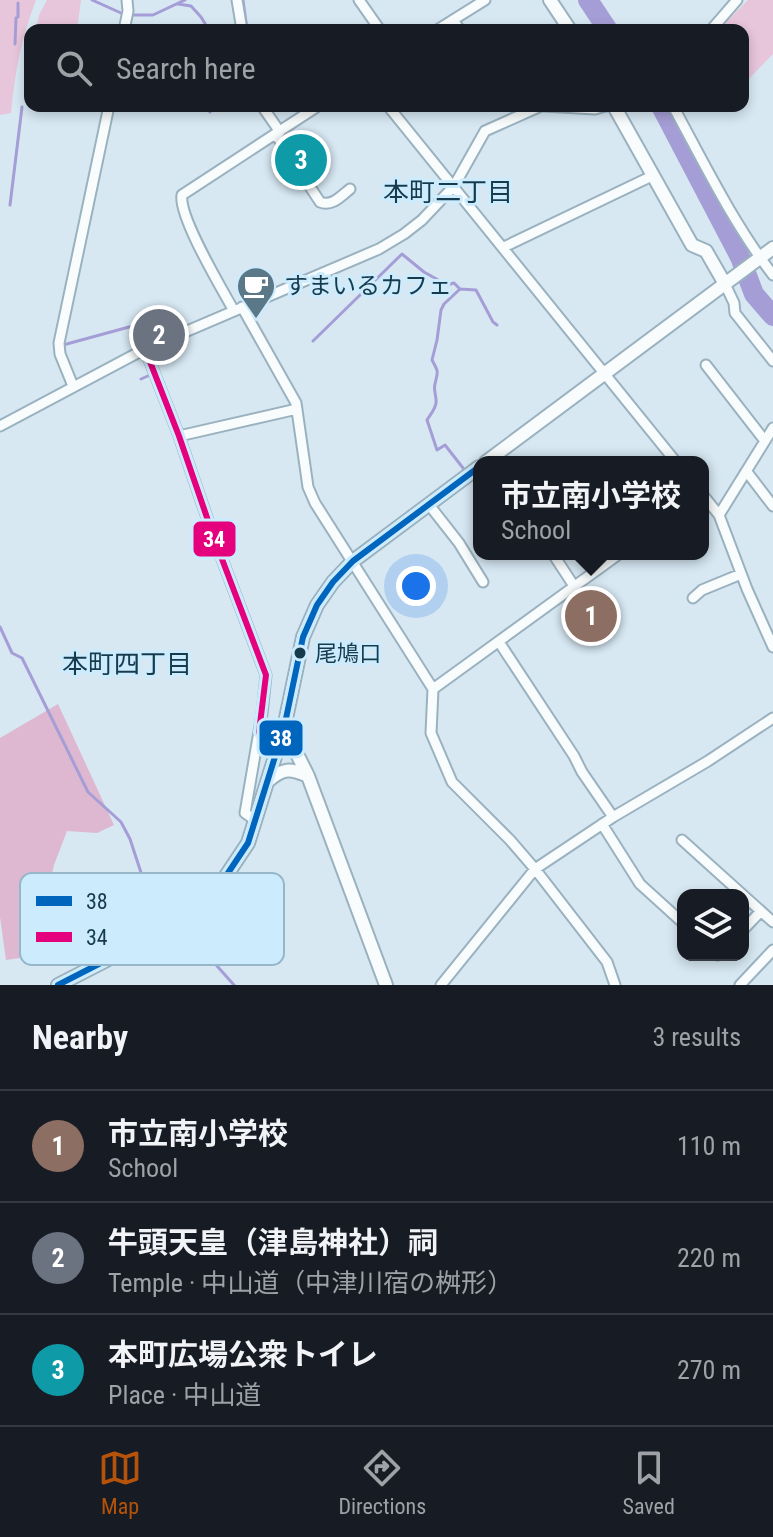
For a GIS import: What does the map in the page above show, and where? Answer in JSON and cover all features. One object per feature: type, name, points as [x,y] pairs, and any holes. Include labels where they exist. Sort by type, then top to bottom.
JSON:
[{"type":"street","points":[[125,24],[127,0]]},
{"type":"street","points":[[237,0],[241,24]]},
{"type":"street","points":[[359,0],[376,24]]},
{"type":"street","points":[[447,24],[485,0]]},
{"type":"street","points":[[550,0],[566,24]]},
{"type":"street","points":[[716,24],[737,0]]},
{"type":"street","points":[[453,20],[456,24]]},
{"type":"street","points":[[73,386],[60,354],[59,343],[108,112]]},
{"type":"street","points":[[265,112],[320,202],[332,203],[350,189]]},
{"type":"street","points":[[309,112],[182,195],[180,202],[193,234],[279,370],[296,403],[308,487],[315,503],[433,689],[431,733],[452,782],[535,869],[607,962],[615,985]]},
{"type":"street","points":[[393,112],[671,456]]},
{"type":"street","points":[[512,112],[515,117]]},
{"type":"street","points":[[0,426],[145,349],[379,249],[422,220],[454,186],[485,131],[528,112]]},
{"type":"street","points":[[617,112],[692,245],[706,251],[727,282],[735,313],[773,361]]},
{"type":"street","points":[[676,112],[756,260],[773,275]]},
{"type":"street","points":[[504,247],[652,176]]},
{"type":"street","points":[[496,456],[773,248]]},
{"type":"street","points":[[145,349],[266,675],[245,813],[255,820]]},
{"type":"street","points":[[706,365],[765,441]]},
{"type":"street","points":[[179,436],[297,409]]},
{"type":"street","points":[[719,515],[773,428]]},
{"type":"street","points":[[229,873],[248,843],[284,728],[303,637],[317,605],[353,561],[473,472]]},
{"type":"street","points":[[747,472],[773,506]]},
{"type":"street","points":[[709,503],[719,515],[773,647]]},
{"type":"street","points":[[430,506],[459,543],[483,582]]},
{"type":"street","points":[[557,560],[574,586]]},
{"type":"street","points":[[433,689],[611,560]]},
{"type":"street","points":[[693,598],[702,590],[741,574]]},
{"type":"street","points":[[499,642],[613,817]]},
{"type":"street","points":[[441,985],[535,869],[773,718]]},
{"type":"street","points":[[284,728],[308,776],[386,985]]},
{"type":"street","points":[[268,781],[277,773],[287,770],[308,776]]},
{"type":"street","points":[[602,824],[640,884],[677,918]]},
{"type":"street","points":[[682,840],[773,922]]},
{"type":"street","points":[[749,924],[761,911]]},
{"type":"street","points":[[740,985],[773,950]]},
{"type":"street","points":[[58,985],[97,965]]},
{"type":"shaded area","points":[[0,0],[36,0],[27,24],[24,24],[11,113],[0,115]]},
{"type":"shaded area","points":[[47,0],[81,0],[78,24],[37,24]]},
{"type":"shaded area","points":[[748,0],[773,0],[773,54],[749,79],[749,24],[724,24]]},
{"type":"shaded area","points":[[58,704],[114,825],[97,833],[67,831],[52,873],[20,873],[20,958],[6,960],[0,917],[0,738]]},
{"type":"waterway","points":[[92,0],[121,13]]},
{"type":"waterway","points":[[130,15],[153,15],[185,0]]},
{"type":"waterway","points":[[243,0],[246,24]]},
{"type":"waterway","points":[[588,0],[604,24]]},
{"type":"waterway","points":[[15,44],[18,3]]},
{"type":"waterway","points":[[178,4],[191,6],[205,24]]},
{"type":"waterway","points":[[10,205],[22,107]]},
{"type":"waterway","points":[[664,112],[740,257],[754,294],[773,316]]},
{"type":"waterway","points":[[313,341],[402,254],[447,285],[454,283],[460,289],[441,310],[432,360],[437,372],[436,403],[427,420],[437,450],[445,445],[463,468]]},
{"type":"waterway","points":[[460,289],[476,290],[497,325]]},
{"type":"waterway","points":[[63,345],[143,326]]},
{"type":"waterway","points":[[141,379],[150,375]]},
{"type":"waterway","points":[[0,627],[12,653],[22,658],[88,792],[121,822],[141,873]]},
{"type":"waterway","points":[[216,965],[234,985]]},
{"type":"transit line","name":"34","points":[[145,349],[266,675],[259,732]]},
{"type":"transit line","name":"38","points":[[228,873],[248,843],[284,728],[303,637],[317,605],[353,561],[473,471]]},
{"type":"transit line","name":"38","points":[[58,985],[97,965]]},
{"type":"place","name":"本町広場公衆トイレ","points":[[301,160]]},
{"type":"place","name":"すまいるカフェ","points":[[256,320]]},
{"type":"place","name":"牛頭天皇（津島神社）祠","points":[[159,335]]},
{"type":"place","name":"市立南小学校","points":[[591,616]]},
{"type":"place","name":"尾鳩口","points":[[300,653]]},
{"type":"district","name":"本町二丁目","points":[[448,192]]},
{"type":"district","name":"本町四丁目","points":[[127,664]]}]
